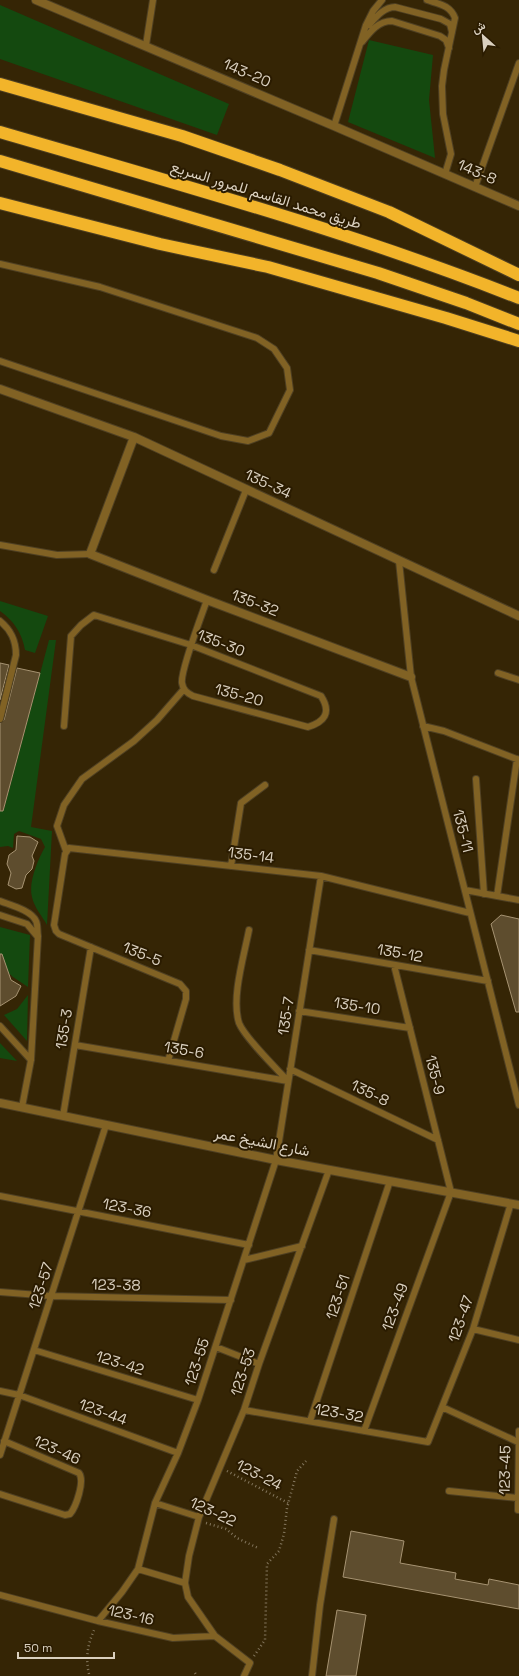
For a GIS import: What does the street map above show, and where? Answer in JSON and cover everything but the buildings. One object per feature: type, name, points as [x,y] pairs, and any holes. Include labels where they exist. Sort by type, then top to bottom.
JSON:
[{"type":"highway","points":[[0,84],[182,136],[280,170],[389,212],[519,275]]},
{"type":"highway","name":"طريق محمد القاسم للمرور السريع","points":[[0,132],[298,220],[384,248],[519,298]]},
{"type":"highway","points":[[0,161],[378,273],[519,324]]},
{"type":"highway","points":[[0,203],[160,244],[268,267],[446,318],[519,341]]},
{"type":"street","name":"143-20","points":[[36,0],[146,45],[445,174]]},
{"type":"street","name":"143-8","points":[[445,174],[519,206]]},
{"type":"street","name":"135-34","points":[[0,389],[134,437],[519,616]]},
{"type":"street","points":[[90,554],[134,437]]},
{"type":"street","name":"135-32","points":[[90,554],[411,677]]},
{"type":"street","name":"شارع الشيخ عمر","points":[[0,1103],[276,1160],[515,1204]]},
{"type":"lane","points":[[146,45],[152,0]]},
{"type":"lane","points":[[334,126],[364,31],[373,11],[382,0]]},
{"type":"lane","points":[[427,0],[444,5],[451,11],[455,18],[442,86],[444,114],[450,154],[445,174]]},
{"type":"lane","points":[[364,31],[379,14],[391,7],[395,7],[441,19],[450,24],[452,33]]},
{"type":"lane","points":[[360,45],[378,24],[392,21],[440,36],[446,40],[449,48]]},
{"type":"lane","points":[[475,187],[519,63]]},
{"type":"lane","points":[[0,264],[100,287],[257,338],[274,349],[287,368],[290,390],[268,433],[248,441],[221,436],[0,361]]},
{"type":"lane","points":[[214,570],[246,490]]},
{"type":"lane","points":[[0,545],[57,555],[90,554]]},
{"type":"lane","name":"135-11","points":[[399,561],[411,677],[519,1105]]},
{"type":"lane","points":[[66,851],[57,826],[64,805],[82,779],[134,741],[157,720],[184,689],[181,681],[207,600]]},
{"type":"lane","name":"135-30","points":[[64,726],[71,636],[81,625],[94,615],[192,645],[321,696],[325,703],[326,712]]},
{"type":"lane","points":[[0,621],[11,633],[16,646],[16,655],[0,719]]},
{"type":"lane","points":[[498,673],[519,680]]},
{"type":"lane","name":"135-20","points":[[184,689],[194,696],[308,727],[319,724],[326,712]]},
{"type":"lane","points":[[423,726],[444,731],[518,760],[498,896]]},
{"type":"lane","points":[[476,779],[484,894]]},
{"type":"lane","points":[[231,866],[241,803],[265,785]]},
{"type":"lane","name":"135-14","points":[[66,851],[71,847],[320,876],[470,913]]},
{"type":"lane","name":"135-5","points":[[66,851],[54,925],[59,934],[180,984],[186,991],[186,999],[168,1061]]},
{"type":"lane","name":"135-7","points":[[276,1160],[320,876]]},
{"type":"lane","points":[[465,890],[519,900]]},
{"type":"lane","points":[[0,901],[28,913],[35,919],[38,936],[31,1060],[22,1107]]},
{"type":"lane","points":[[0,915],[27,924],[38,936]]},
{"type":"lane","points":[[249,930],[237,993],[236,1010],[240,1024],[257,1048],[288,1081]]},
{"type":"lane","name":"135-3","points":[[63,1116],[91,947]]},
{"type":"lane","name":"135-12","points":[[309,950],[488,981]]},
{"type":"lane","name":"135-9","points":[[394,965],[451,1192]]},
{"type":"lane","name":"135-10","points":[[300,1011],[410,1028]]},
{"type":"lane","points":[[0,1026],[31,1060]]},
{"type":"lane","name":"135-6","points":[[75,1045],[288,1081]]},
{"type":"lane","name":"135-8","points":[[290,1069],[438,1140]]},
{"type":"lane","name":"123-57","points":[[0,1455],[106,1125]]},
{"type":"lane","name":"123-55","points":[[138,1569],[155,1503],[178,1453],[198,1400],[276,1160]]},
{"type":"lane","name":"123-53","points":[[185,1583],[189,1556],[199,1517],[244,1410],[259,1364],[329,1170]]},
{"type":"lane","name":"123-51","points":[[310,1421],[390,1181]]},
{"type":"lane","name":"123-49","points":[[364,1431],[451,1192]]},
{"type":"lane","name":"123-36","points":[[0,1196],[249,1245]]},
{"type":"lane","name":"123-47","points":[[428,1442],[473,1328],[515,1204]]},
{"type":"lane","points":[[244,1260],[302,1246]]},
{"type":"lane","name":"123-38","points":[[0,1292],[51,1296],[231,1300]]},
{"type":"lane","points":[[473,1328],[519,1340]]},
{"type":"lane","points":[[216,1347],[259,1364]]},
{"type":"lane","name":"123-42","points":[[34,1350],[198,1400]]},
{"type":"lane","name":"123-44","points":[[0,1391],[19,1395],[178,1453]]},
{"type":"lane","points":[[442,1407],[518,1442]]},
{"type":"lane","name":"123-32","points":[[244,1410],[428,1442]]},
{"type":"lane","name":"123-45","points":[[518,1510],[519,1431]]},
{"type":"lane","name":"123-46","points":[[0,1494],[65,1515],[70,1514],[74,1510],[81,1482],[81,1476],[79,1473],[4,1441]]},
{"type":"lane","points":[[449,1491],[518,1498]]},
{"type":"lane","name":"123-22","points":[[155,1503],[199,1517]]},
{"type":"lane","points":[[312,1676],[320,1605],[334,1519]]},
{"type":"lane","points":[[98,1621],[122,1592],[138,1569],[185,1583],[188,1598],[215,1636],[250,1663],[244,1676]]},
{"type":"lane","name":"123-16","points":[[0,1595],[98,1621],[172,1638],[215,1636]]},
{"type":"path","points":[[250,1663],[265,1640],[266,1564],[279,1551],[284,1534],[288,1503],[297,1471],[306,1461]]},
{"type":"path","name":"123-24","points":[[220,1468],[288,1503]]},
{"type":"path","name":"123-22","points":[[199,1517],[202,1522],[226,1529],[238,1538],[258,1548]]},
{"type":"path","points":[[89,1674],[86,1662],[89,1643],[98,1621]]},
{"type":"green space","points":[[0,5],[229,104],[217,135],[0,59]]},
{"type":"green space","points":[[369,40],[433,55],[429,100],[435,158],[348,122]]},
{"type":"green space","points":[[0,601],[48,616],[35,653],[25,650],[22,638],[17,628],[0,611]]},
{"type":"green space","points":[[49,640],[56,640],[31,827],[52,831],[47,925],[34,904],[31,891],[34,871],[45,847],[41,839],[19,831],[14,834],[13,848],[8,846],[0,847],[0,808],[4,809]]},
{"type":"green space","points":[[0,927],[30,935],[28,987],[13,977],[0,965]]},
{"type":"green space","points":[[28,995],[27,1041],[4,1015],[17,1009]]},
{"type":"green space","points":[[0,1043],[17,1061],[0,1058]]}]
